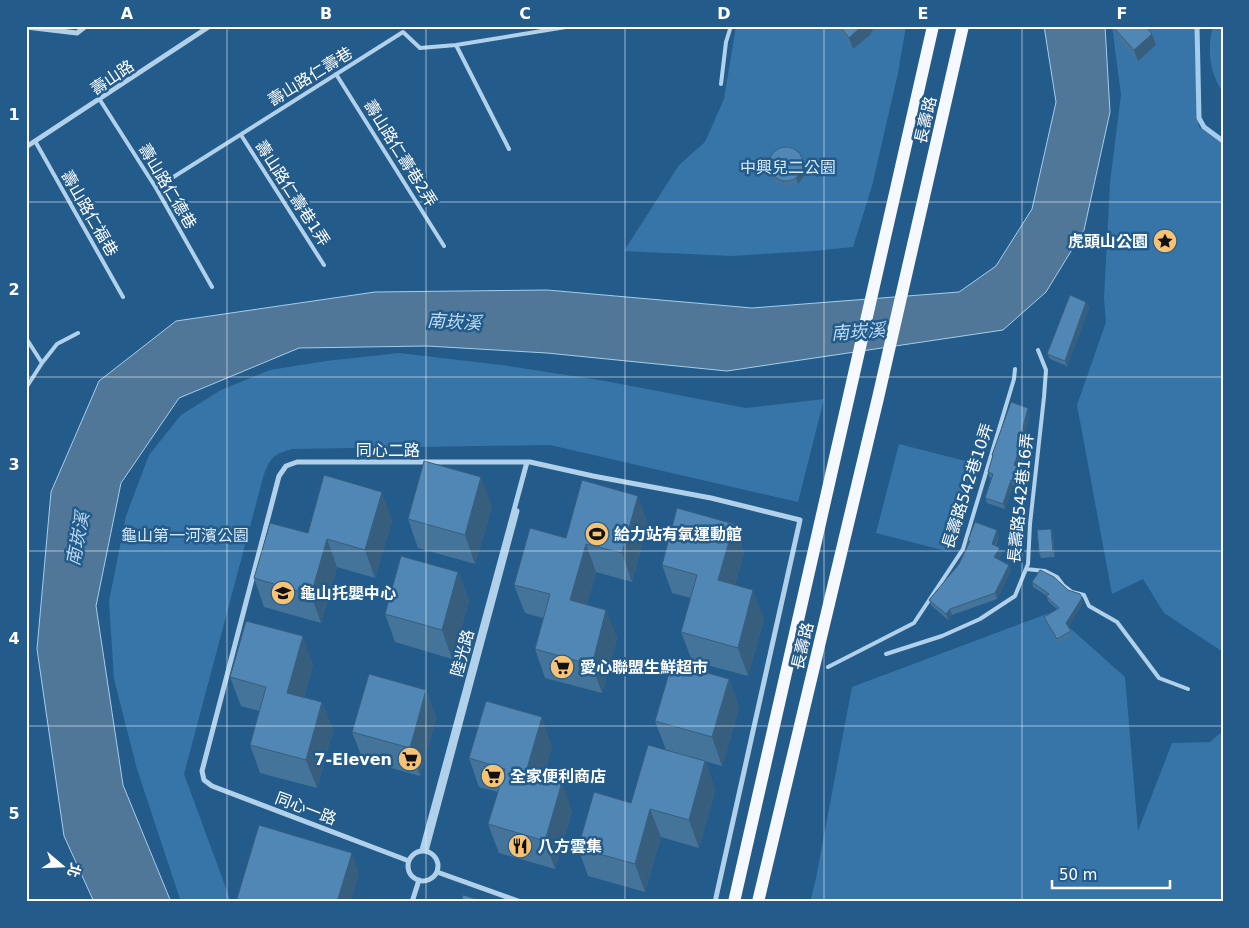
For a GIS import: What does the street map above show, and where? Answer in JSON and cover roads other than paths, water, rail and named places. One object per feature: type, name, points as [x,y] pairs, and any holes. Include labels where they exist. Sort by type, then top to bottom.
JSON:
[{"type":"main road","name":"長壽路","points":[[734,902],[932,26]]},
{"type":"main road","name":"長壽路","points":[[758,902],[878,398],[963,26]]},
{"type":"street","points":[[26,27],[77,33],[86,26]]},
{"type":"street","name":"壽山路","points":[[26,147],[210,26]]},
{"type":"street","name":"同心二路","points":[[202,770],[279,476],[286,466],[297,462],[528,462],[711,498],[800,520]]},
{"type":"street","name":"陸光路","points":[[424,850],[528,462]]},
{"type":"street","name":"長壽路","points":[[714,902],[800,520]]},
{"type":"street","name":"同心一路","points":[[202,770],[204,780],[212,786],[409,861]]},
{"type":"street","points":[[424,850],[434,855],[438,863],[437,872],[431,879],[423,881],[415,878],[409,870],[409,861],[414,854],[424,850]]},
{"type":"street","points":[[437,872],[521,902]]},
{"type":"street","points":[[412,902],[419,880]]},
{"type":"lane","points":[[405,26],[403,32],[420,48],[456,46],[572,26]]},
{"type":"lane","points":[[721,84],[730,26]]},
{"type":"lane","name":"壽山路仁壽巷","points":[[156,188],[403,32]]},
{"type":"lane","points":[[456,46],[509,149]]},
{"type":"lane","name":"壽山路仁壽巷2弄","points":[[336,74],[444,246]]},
{"type":"lane","name":"壽山路仁德巷","points":[[100,100],[156,188],[212,287]]},
{"type":"lane","name":"壽山路仁壽巷1弄","points":[[240,135],[324,265]]},
{"type":"lane","name":"壽山路仁福巷","points":[[35,142],[124,297]]},
{"type":"lane","points":[[26,388],[57,344],[78,333]]},
{"type":"lane","points":[[26,338],[42,363]]},
{"type":"lane","name":"長壽路542巷16弄","points":[[886,654],[942,636],[980,619],[1015,596],[1028,564],[1031,515],[1044,398],[1046,370],[1038,350]]},
{"type":"lane","name":"長壽路542巷10弄","points":[[828,667],[914,623],[963,549],[1014,379],[1015,369]]},
{"type":"lane","points":[[1026,569],[1045,571],[1057,578],[1072,592],[1084,596],[1089,606],[1117,622],[1159,678],[1188,689]]},
{"type":"water","name":"南崁溪","points":[[1044,26],[1105,26],[1110,112],[1084,230],[1046,292],[1003,330],[727,371],[547,353],[427,346],[299,348],[179,398],[121,483],[96,606],[123,785],[171,902],[94,902],[64,836],[37,649],[51,492],[99,381],[176,321],[375,292],[547,290],[752,308],[959,292],[996,266],[1032,209],[1056,102]]},
{"type":"waterway","points":[[1197,26],[1199,118],[1204,127],[1223,141]]},
{"type":"place","name":"虎頭山公園","points":[[1165,241]]},
{"type":"place","name":"給力站有氧運動館","points":[[597,534]]},
{"type":"place","name":"龜山托嬰中心","points":[[283,593]]},
{"type":"place","name":"愛心聯盟生鮮超市","points":[[562,667]]},
{"type":"place","name":"7-Eleven","points":[[410,759]]},
{"type":"place","name":"全家便利商店","points":[[493,776]]},
{"type":"place","name":"八方雲集","points":[[520,846]]},
{"type":"park label","name":"中興兒二公園","points":[[788,167]]},
{"type":"park label","name":"龜山第一河濱公園","points":[[185,535]]}]
